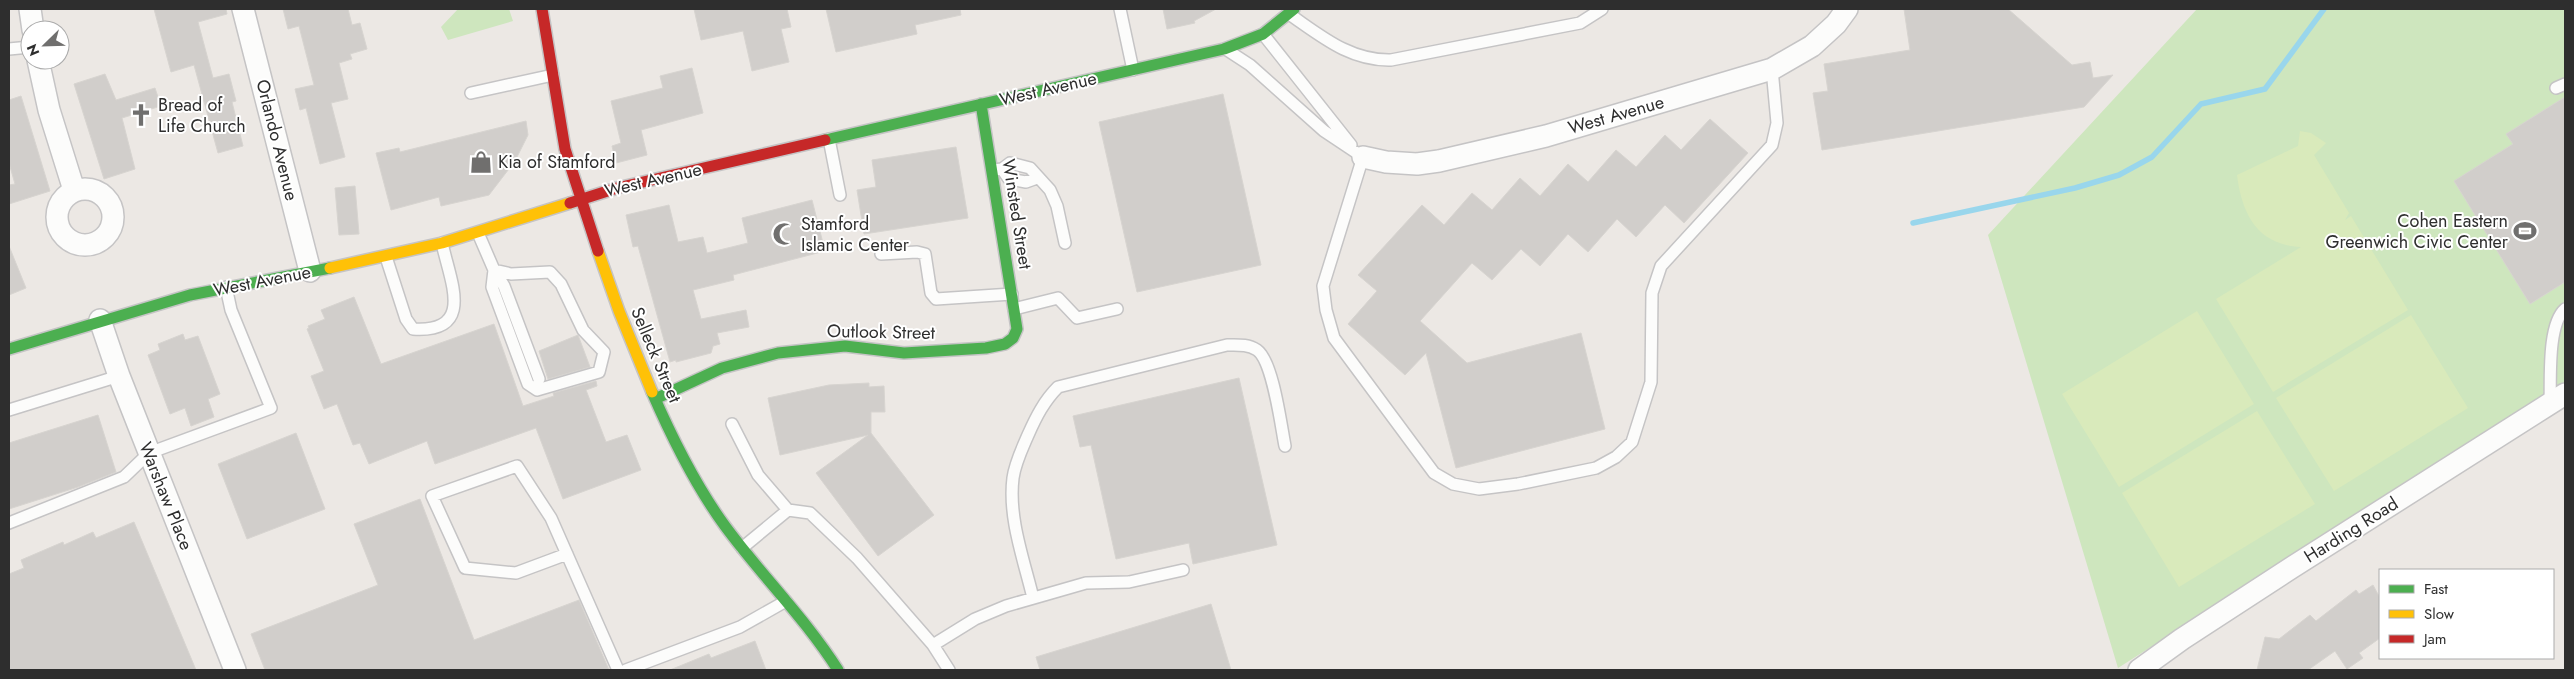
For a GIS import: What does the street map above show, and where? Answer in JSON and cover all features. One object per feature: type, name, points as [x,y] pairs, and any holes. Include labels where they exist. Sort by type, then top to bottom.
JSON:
[{"type":"street","name":"Orlando Avenue","points":[[243,9],[310,272]]},
{"type":"street","name":"Selleck Street","points":[[542,9],[567,156],[617,347],[655,400],[710,503],[742,548],[824,646],[838,670]]},
{"type":"street","name":"West Avenue","points":[[1362,157],[1386,162],[1417,164],[1439,161],[1546,136],[1772,69],[1812,46],[1836,24],[1847,9]]},
{"type":"street","name":"West Avenue","points":[[9,349],[172,299],[226,286],[386,257],[442,243],[478,233],[579,198],[1224,49],[1263,34],[1292,11]]},
{"type":"street","points":[[40,70],[49,110],[74,190]]},
{"type":"street","name":"Winsted Street","points":[[981,104],[997,170],[1017,329]]},
{"type":"street","name":"Warshaw Place","points":[[100,320],[119,376],[235,670]]},
{"type":"street","name":"Outlook Street","points":[[655,400],[722,368],[778,353],[845,346],[904,353],[986,348],[1006,344],[1013,338],[1017,329]]},
{"type":"street","name":"Harding Road","points":[[2139,670],[2182,638],[2558,399]]},
{"type":"lane","points":[[1120,9],[1133,70]]},
{"type":"lane","points":[[1292,11],[1339,49],[1374,61],[1391,60],[1580,23],[1602,9]]},
{"type":"lane","points":[[1263,34],[1327,117],[1362,157]]},
{"type":"lane","points":[[1224,49],[1250,65],[1324,131],[1362,157]]},
{"type":"lane","points":[[1362,157],[1323,286],[1326,310],[1334,338],[1364,380],[1434,473],[1453,484],[1478,489],[1518,484],[1596,468],[1616,457],[1632,442],[1651,382],[1652,293],[1661,266],[1772,145],[1777,123],[1772,69]]},
{"type":"lane","points":[[471,94],[553,75]]},
{"type":"lane","points":[[829,139],[840,195]]},
{"type":"lane","points":[[997,170],[1010,163],[1030,168],[1037,178],[1050,190],[1054,198],[1065,243]]},
{"type":"lane","points":[[478,233],[494,270],[504,286],[539,378]]},
{"type":"lane","points":[[386,257],[406,320],[413,329],[424,330],[445,323],[454,315],[455,303],[442,243]]},
{"type":"lane","points":[[881,254],[917,252],[925,254],[931,294],[936,299],[1012,294]]},
{"type":"lane","points":[[494,270],[511,274],[550,272],[561,284],[583,330],[617,347],[599,372],[537,390],[528,384],[492,287],[494,270]]},
{"type":"lane","points":[[9,523],[124,478],[149,453],[271,408],[231,310],[226,286]]},
{"type":"lane","points":[[1014,309],[1058,298],[1078,318],[1117,309]]},
{"type":"lane","points":[[2558,399],[2554,333],[2556,321],[2565,309]]},
{"type":"lane","points":[[1033,598],[1014,520],[1013,478],[1019,455],[1034,422],[1046,399],[1058,387],[1227,345],[1247,345],[1259,351],[1268,365],[1285,446]]},
{"type":"lane","points":[[9,410],[119,376]]},
{"type":"lane","points":[[732,424],[758,475],[788,510],[810,513],[857,558],[933,645],[949,670]]},
{"type":"lane","points":[[567,554],[516,573],[465,568],[432,496],[517,466],[551,518],[567,554],[618,670]]},
{"type":"lane","points":[[742,548],[788,510]]},
{"type":"lane","points":[[933,645],[975,619],[1006,606],[1086,583],[1129,582],[1183,570]]},
{"type":"lane","points":[[626,670],[740,627],[786,601]]},
{"type":"green space","points":[[458,9],[509,9],[513,21],[448,40],[441,27]]},
{"type":"green space","name":"Cohen Eastern Greenwich Civic Center","points":[[2197,9],[2565,9],[2565,383],[2118,668],[1988,235]]},
{"type":"green space","points":[[2300,131],[2311,133],[2326,143],[2314,155],[2349,213],[2345,220],[2351,216],[2408,310],[2273,392],[2216,299],[2301,247],[2274,241],[2263,234],[2255,225],[2243,203],[2237,175],[2298,146]]},
{"type":"green space","points":[[2197,311],[2254,404],[2119,487],[2062,394]]},
{"type":"green space","points":[[2411,315],[2468,408],[2334,491],[2276,398]]},
{"type":"green space","points":[[2257,411],[2315,504],[2179,587],[2122,493]]},
{"type":"building","points":[[154,9],[226,9],[227,14],[198,22],[213,78],[229,74],[236,101],[232,102],[243,146],[218,153],[194,65],[171,72]]},
{"type":"building","points":[[283,9],[348,9],[352,25],[360,23],[367,49],[350,54],[352,59],[339,63],[348,99],[331,103],[345,157],[320,164],[306,108],[300,110],[295,89],[314,85],[299,26],[288,29]]},
{"type":"building","points":[[694,9],[787,9],[791,27],[781,29],[789,62],[752,71],[743,31],[701,40]]},
{"type":"building","points":[[826,9],[960,9],[961,15],[915,25],[917,34],[836,52]]},
{"type":"building","points":[[1163,9],[1216,9],[1194,21],[1195,23],[1167,29]]},
{"type":"building","points":[[1904,9],[2008,9],[2072,65],[2090,62],[2093,78],[2113,75],[2084,107],[1822,150],[1813,93],[1828,91],[1824,64],[1910,50]]},
{"type":"building","points":[[692,68],[703,113],[641,130],[647,155],[616,163],[612,146],[621,143],[611,101],[663,88],[660,76]]},
{"type":"building","points":[[105,74],[116,100],[155,88],[161,106],[122,118],[135,169],[104,179],[74,84]]},
{"type":"building","points":[[1223,94],[1261,265],[1137,292],[1099,122]]},
{"type":"building","points":[[21,96],[50,191],[9,204],[9,185],[15,184],[9,163],[9,100]]},
{"type":"building","name":"Cohen Eastern Greenwich Civic Center","points":[[2565,97],[2565,282],[2530,304],[2454,181],[2513,144],[2506,134]]},
{"type":"building","points":[[1710,119],[1748,153],[1684,223],[1665,205],[1636,237],[1617,219],[1588,252],[1568,234],[1540,266],[1521,249],[1492,280],[1472,263],[1420,321],[1467,363],[1581,333],[1605,429],[1456,468],[1426,353],[1405,375],[1348,324],[1377,291],[1358,275],[1422,205],[1444,225],[1472,193],[1492,210],[1520,178],[1540,196],[1568,164],[1588,182],[1616,150],[1636,167],[1665,135],[1681,150]]},
{"type":"building","points":[[526,121],[528,135],[515,161],[489,195],[441,206],[439,197],[391,210],[376,153],[399,148],[400,152]]},
{"type":"building","points":[[956,147],[968,218],[864,234],[857,190],[876,187],[872,160]]},
{"type":"building","points":[[355,186],[359,234],[339,235],[335,188]]},
{"type":"building","points":[[812,200],[825,251],[733,275],[734,280],[693,290],[701,319],[746,310],[749,327],[717,333],[720,344],[713,346],[711,353],[670,362],[638,246],[633,247],[626,215],[669,205],[678,242],[703,237],[707,253],[748,243],[742,218]]},
{"type":"building","points":[[9,246],[26,288],[9,295]]},
{"type":"building","points":[[354,297],[381,364],[494,324],[523,406],[554,396],[553,393],[596,381],[597,386],[586,390],[606,442],[627,435],[641,470],[563,499],[536,428],[435,464],[427,441],[369,464],[360,443],[353,445],[337,404],[324,409],[311,376],[324,371],[307,329],[309,328],[308,326],[325,319],[321,310]]},
{"type":"building","points":[[183,334],[185,340],[198,336],[220,394],[208,399],[214,417],[191,426],[185,408],[170,414],[148,355],[160,350],[158,344]]},
{"type":"building","points":[[578,335],[590,367],[548,379],[539,351]]},
{"type":"building","points":[[1239,378],[1277,545],[1193,564],[1189,543],[1116,559],[1091,445],[1080,447],[1073,416]]},
{"type":"building","points":[[869,383],[869,387],[884,386],[885,412],[871,412],[871,433],[934,515],[878,556],[816,473],[868,435],[780,455],[768,398],[829,385]]},
{"type":"building","points":[[98,415],[116,472],[78,487],[9,509],[9,443]]},
{"type":"building","points":[[296,433],[325,509],[247,539],[218,464]]},
{"type":"building","points":[[420,499],[474,640],[579,600],[609,670],[265,670],[251,634],[378,585],[354,524]]},
{"type":"building","points":[[134,522],[196,670],[9,670],[9,574],[24,568],[21,560],[63,542],[64,545],[93,532],[96,538]]},
{"type":"building","points":[[2373,585],[2379,596],[2379,639],[2359,653],[2363,658],[2347,669],[2335,651],[2308,670],[2257,670],[2265,637],[2279,639],[2310,615],[2316,621],[2356,590],[2359,594]]},
{"type":"building","points":[[1211,604],[1231,670],[1040,670],[1036,657]]},
{"type":"building","points":[[755,641],[766,670],[670,670],[709,654],[711,658]]},
{"type":"waterway","points":[[1913,223],[2075,188],[2119,175],[2152,157],[2201,104],[2265,89],[2324,9]]},
{"type":"traffic: fast","points":[[825,140],[1224,49],[1263,34],[1294,9]]},
{"type":"traffic: fast","points":[[655,399],[722,368],[778,353],[845,346],[904,353],[986,348],[1005,344],[1013,338],[1017,329],[981,104]]},
{"type":"traffic: fast","points":[[9,349],[190,295],[330,268]]},
{"type":"traffic: fast","points":[[652,392],[685,461],[714,510],[739,544],[811,632],[838,670]]},
{"type":"traffic: slow","points":[[330,268],[442,243],[570,203]]},
{"type":"traffic: slow","points":[[598,251],[619,311],[652,392]]},
{"type":"traffic: jam","points":[[542,9],[565,149],[598,251]]},
{"type":"traffic: jam","points":[[570,203],[617,188],[825,140]]},
{"type":"place","name":"Bread of Life Church","points":[[141,115]]},
{"type":"place","name":"Kia of Stamford","points":[[481,162]]},
{"type":"place","name":"Cohen Eastern Greenwich Civic Center","points":[[2525,231]]},
{"type":"place","name":"Stamford Islamic Center","points":[[784,234]]}]
